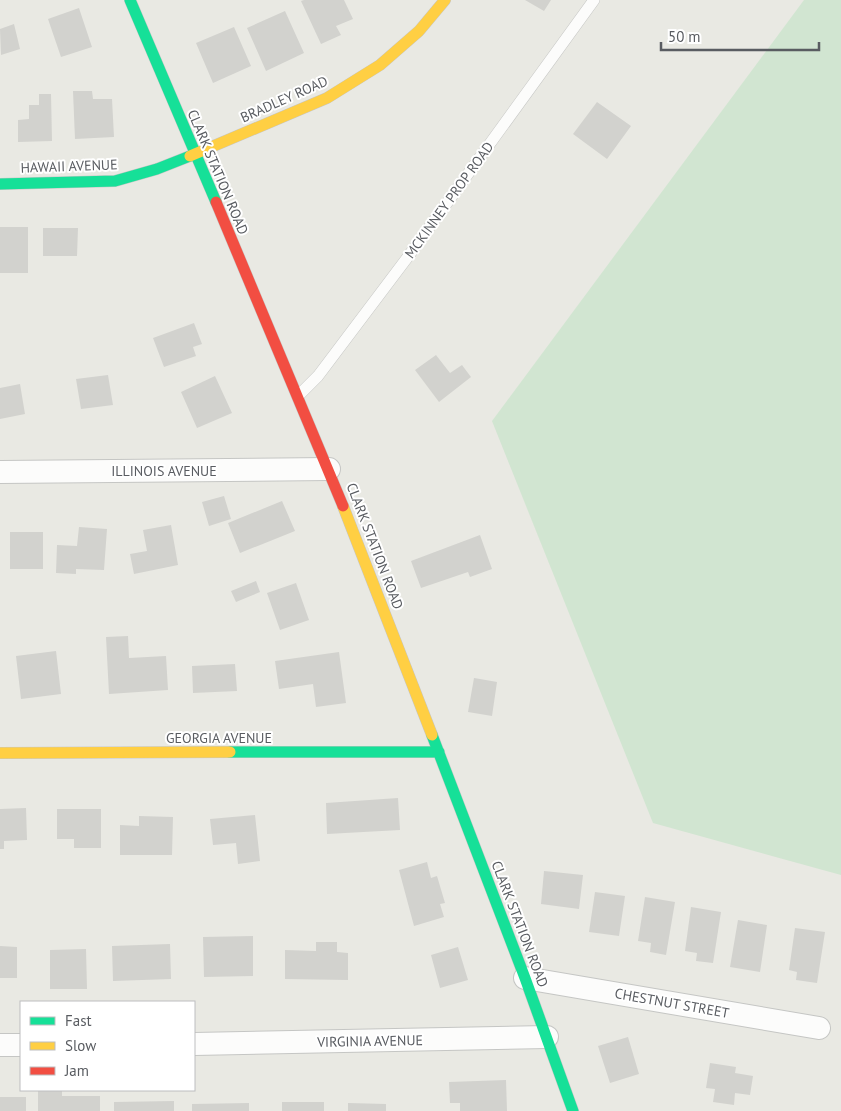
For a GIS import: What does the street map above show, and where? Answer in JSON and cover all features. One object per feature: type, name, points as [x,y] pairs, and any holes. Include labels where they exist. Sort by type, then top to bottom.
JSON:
[{"type":"street","name":"CLARK STATION ROAD","points":[[130,0],[328,469],[439,752],[525,978],[573,1111]]},
{"type":"street","name":"BRADLEY ROAD","points":[[194,154],[327,98],[380,66],[419,31],[445,0]]},
{"type":"street","name":"HAWAII AVENUE","points":[[0,184],[80,184],[115,181],[136,176],[194,154]]},
{"type":"street","name":"ILLINOIS AVENUE","points":[[0,472],[328,469]]},
{"type":"street","name":"GEORGIA AVENUE","points":[[0,753],[439,752]]},
{"type":"street","name":"CHESTNUT STREET","points":[[525,978],[819,1028]]},
{"type":"street","name":"VIRGINIA AVENUE","points":[[195,1044],[546,1037]]},
{"type":"street","points":[[0,1045],[20,1045]]},
{"type":"lane","name":"MCKINNEY PROP ROAD","points":[[298,396],[318,376],[401,266],[594,0]]},
{"type":"green space","points":[[804,0],[841,0],[841,875],[653,823],[492,421]]},
{"type":"building","points":[[344,0],[353,19],[336,26],[341,35],[321,44],[301,1]]},
{"type":"building","points":[[525,0],[551,0],[544,11]]},
{"type":"building","points":[[79,8],[92,47],[61,57],[48,19]]},
{"type":"building","points":[[285,11],[304,53],[266,71],[247,28]]},
{"type":"building","points":[[14,24],[20,49],[1,55],[0,29]]},
{"type":"building","points":[[234,27],[251,66],[213,83],[196,43]]},
{"type":"building","points":[[73,91],[92,91],[93,99],[112,99],[114,137],[75,139]]},
{"type":"building","points":[[39,94],[51,94],[52,141],[18,142],[18,120],[29,119],[29,105],[39,105]]},
{"type":"building","points":[[597,102],[631,126],[607,159],[573,134]]},
{"type":"building","points":[[0,227],[28,227],[28,273],[0,273]]},
{"type":"building","points":[[43,228],[78,228],[77,256],[43,256]]},
{"type":"building","points":[[194,323],[202,344],[193,347],[196,356],[164,367],[153,338]]},
{"type":"building","points":[[436,355],[450,373],[462,365],[471,377],[439,402],[415,370]]},
{"type":"building","points":[[108,375],[113,405],[81,409],[76,379]]},
{"type":"building","points":[[215,376],[232,413],[197,428],[181,392]]},
{"type":"building","points":[[20,384],[25,414],[0,419],[0,388]]},
{"type":"building","points":[[224,496],[231,519],[209,526],[202,502]]},
{"type":"building","points":[[282,501],[295,531],[240,553],[228,523]]},
{"type":"building","points":[[171,525],[178,565],[134,574],[130,554],[147,551],[143,530]]},
{"type":"building","points":[[79,527],[107,529],[104,570],[76,569],[76,574],[56,573],[57,545],[77,546]]},
{"type":"building","points":[[10,532],[43,532],[43,569],[10,569]]},
{"type":"building","points":[[480,535],[492,569],[470,577],[468,572],[421,588],[411,561]]},
{"type":"building","points":[[256,581],[260,592],[236,602],[231,591]]},
{"type":"building","points":[[296,583],[309,620],[280,630],[267,593]]},
{"type":"building","points":[[128,636],[129,658],[166,656],[168,690],[109,694],[106,637]]},
{"type":"building","points":[[56,651],[61,694],[21,699],[16,656]]},
{"type":"building","points":[[339,652],[346,703],[316,707],[313,684],[279,689],[275,661]]},
{"type":"building","points":[[235,664],[237,691],[193,693],[192,666]]},
{"type":"building","points":[[474,678],[497,682],[492,716],[468,712]]},
{"type":"building","points":[[398,798],[400,830],[327,834],[326,803]]},
{"type":"building","points":[[26,808],[27,840],[4,841],[4,849],[0,849],[0,809]]},
{"type":"building","points":[[57,809],[101,809],[101,848],[74,848],[74,839],[57,839]]},
{"type":"building","points":[[255,815],[260,861],[238,864],[236,843],[213,845],[210,819]]},
{"type":"building","points":[[139,816],[173,817],[172,855],[120,855],[120,825],[139,826]]},
{"type":"building","points":[[427,862],[431,878],[437,876],[445,903],[440,904],[444,917],[414,926],[399,870]]},
{"type":"building","points":[[544,871],[583,875],[579,909],[541,904]]},
{"type":"building","points":[[595,892],[625,896],[619,936],[589,932]]},
{"type":"building","points":[[645,897],[675,902],[666,955],[650,952],[651,943],[638,941]]},
{"type":"building","points":[[691,907],[721,912],[713,963],[696,961],[697,953],[685,951]]},
{"type":"building","points":[[738,920],[767,925],[760,972],[730,967]]},
{"type":"building","points":[[795,928],[825,932],[817,983],[796,980],[797,972],[789,970]]},
{"type":"building","points":[[253,936],[253,976],[204,977],[203,937]]},
{"type":"building","points":[[316,942],[337,942],[337,952],[348,953],[348,980],[285,979],[285,950],[316,951]]},
{"type":"building","points":[[170,944],[171,979],[113,981],[112,946]]},
{"type":"building","points":[[0,946],[17,947],[17,978],[0,978]]},
{"type":"building","points":[[458,947],[468,980],[440,988],[431,955]]},
{"type":"building","points":[[86,949],[87,989],[50,989],[50,950]]},
{"type":"building","points":[[628,1037],[639,1074],[610,1083],[598,1046]]},
{"type":"building","points":[[710,1063],[736,1067],[735,1073],[753,1076],[750,1095],[735,1093],[734,1105],[713,1102],[715,1089],[706,1088]]},
{"type":"building","points":[[506,1080],[507,1111],[460,1111],[460,1103],[450,1103],[449,1082]]},
{"type":"building","points":[[38,1091],[62,1091],[62,1096],[100,1096],[100,1111],[38,1111]]},
{"type":"building","points":[[0,1097],[26,1097],[26,1111],[0,1111]]},
{"type":"building","points":[[174,1101],[174,1111],[114,1111],[114,1102]]},
{"type":"building","points":[[282,1102],[324,1102],[324,1111],[282,1111]]},
{"type":"building","points":[[249,1103],[249,1111],[192,1111],[192,1104]]},
{"type":"building","points":[[348,1103],[386,1104],[386,1111],[348,1111]]},
{"type":"traffic: fast","points":[[130,0],[216,202]]},
{"type":"traffic: fast","points":[[0,184],[115,181],[157,169],[190,156]]},
{"type":"traffic: fast","points":[[432,735],[525,978],[573,1111]]},
{"type":"traffic: fast","points":[[230,752],[439,752]]},
{"type":"traffic: slow","points":[[190,156],[327,98],[380,65],[419,31],[445,0]]},
{"type":"traffic: slow","points":[[343,506],[432,735]]},
{"type":"traffic: slow","points":[[0,753],[230,752]]},
{"type":"traffic: jam","points":[[216,202],[343,506]]}]
